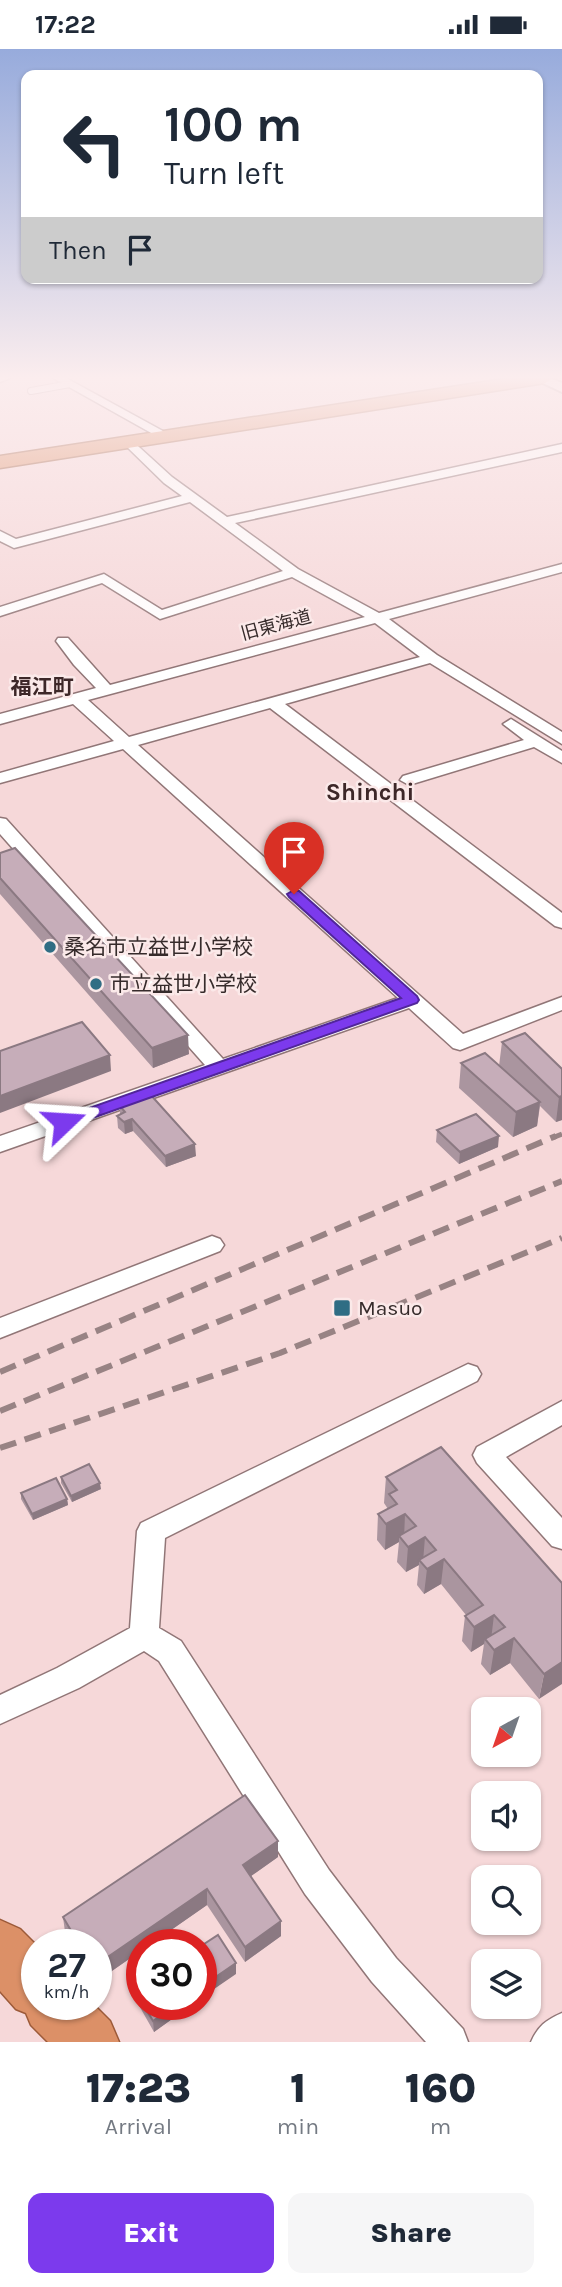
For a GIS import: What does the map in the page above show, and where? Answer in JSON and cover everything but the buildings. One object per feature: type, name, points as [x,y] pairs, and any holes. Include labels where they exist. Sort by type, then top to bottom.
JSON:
[{"type":"highway","points":[[0,1949],[21,1971]]},
{"type":"highway","points":[[68,2020],[89,2042]]},
{"type":"street","points":[[161,471],[191,498],[293,572],[378,618],[424,661],[562,758]]},
{"type":"street","points":[[223,522],[457,471]]},
{"type":"street","points":[[0,535],[14,544],[191,498]]},
{"type":"street","name":"旧東海道","points":[[0,719],[562,568]]},
{"type":"street","points":[[0,612],[104,578],[160,615],[293,572]]},
{"type":"street","points":[[63,641],[79,662],[108,691]]},
{"type":"street","points":[[0,778],[424,661],[561,738]]},
{"type":"street","points":[[77,699],[460,1043],[562,1003]]},
{"type":"street","points":[[274,703],[562,922]]},
{"type":"street","points":[[409,780],[561,738]]},
{"type":"street","points":[[0,823],[219,1067]]},
{"type":"street","points":[[0,1144],[412,1000]]},
{"type":"street","points":[[0,1328],[212,1245]]},
{"type":"street","points":[[144,1635],[151,1531],[468,1374]]},
{"type":"street","points":[[562,1412],[487,1455],[562,1537]]},
{"type":"street","points":[[0,1710],[68,1678],[144,1635]]},
{"type":"street","points":[[144,1635],[170,1651],[317,1882],[384,1970],[450,2042]]},
{"type":"street","points":[[549,2042],[562,2031]]},
{"type":"railway","points":[[552,1138],[562,1134]]},
{"type":"railway","points":[[0,1372],[556,1136]]},
{"type":"railway","points":[[0,1411],[562,1181]]},
{"type":"railway","points":[[0,1448],[280,1353],[562,1238]]},
{"type":"place","name":"桑名市立益世小学校","points":[[50,947]]},
{"type":"place","name":"市立益世小学校","points":[[96,984]]},
{"type":"place","name":"Masuo","points":[[342,1308]]},
{"type":"district","name":"福江町","points":[[42,687]]},
{"type":"district","name":"Shinchi","points":[[370,792]]},
{"type":"route","points":[[64,1122],[412,1000],[294,894]]}]
